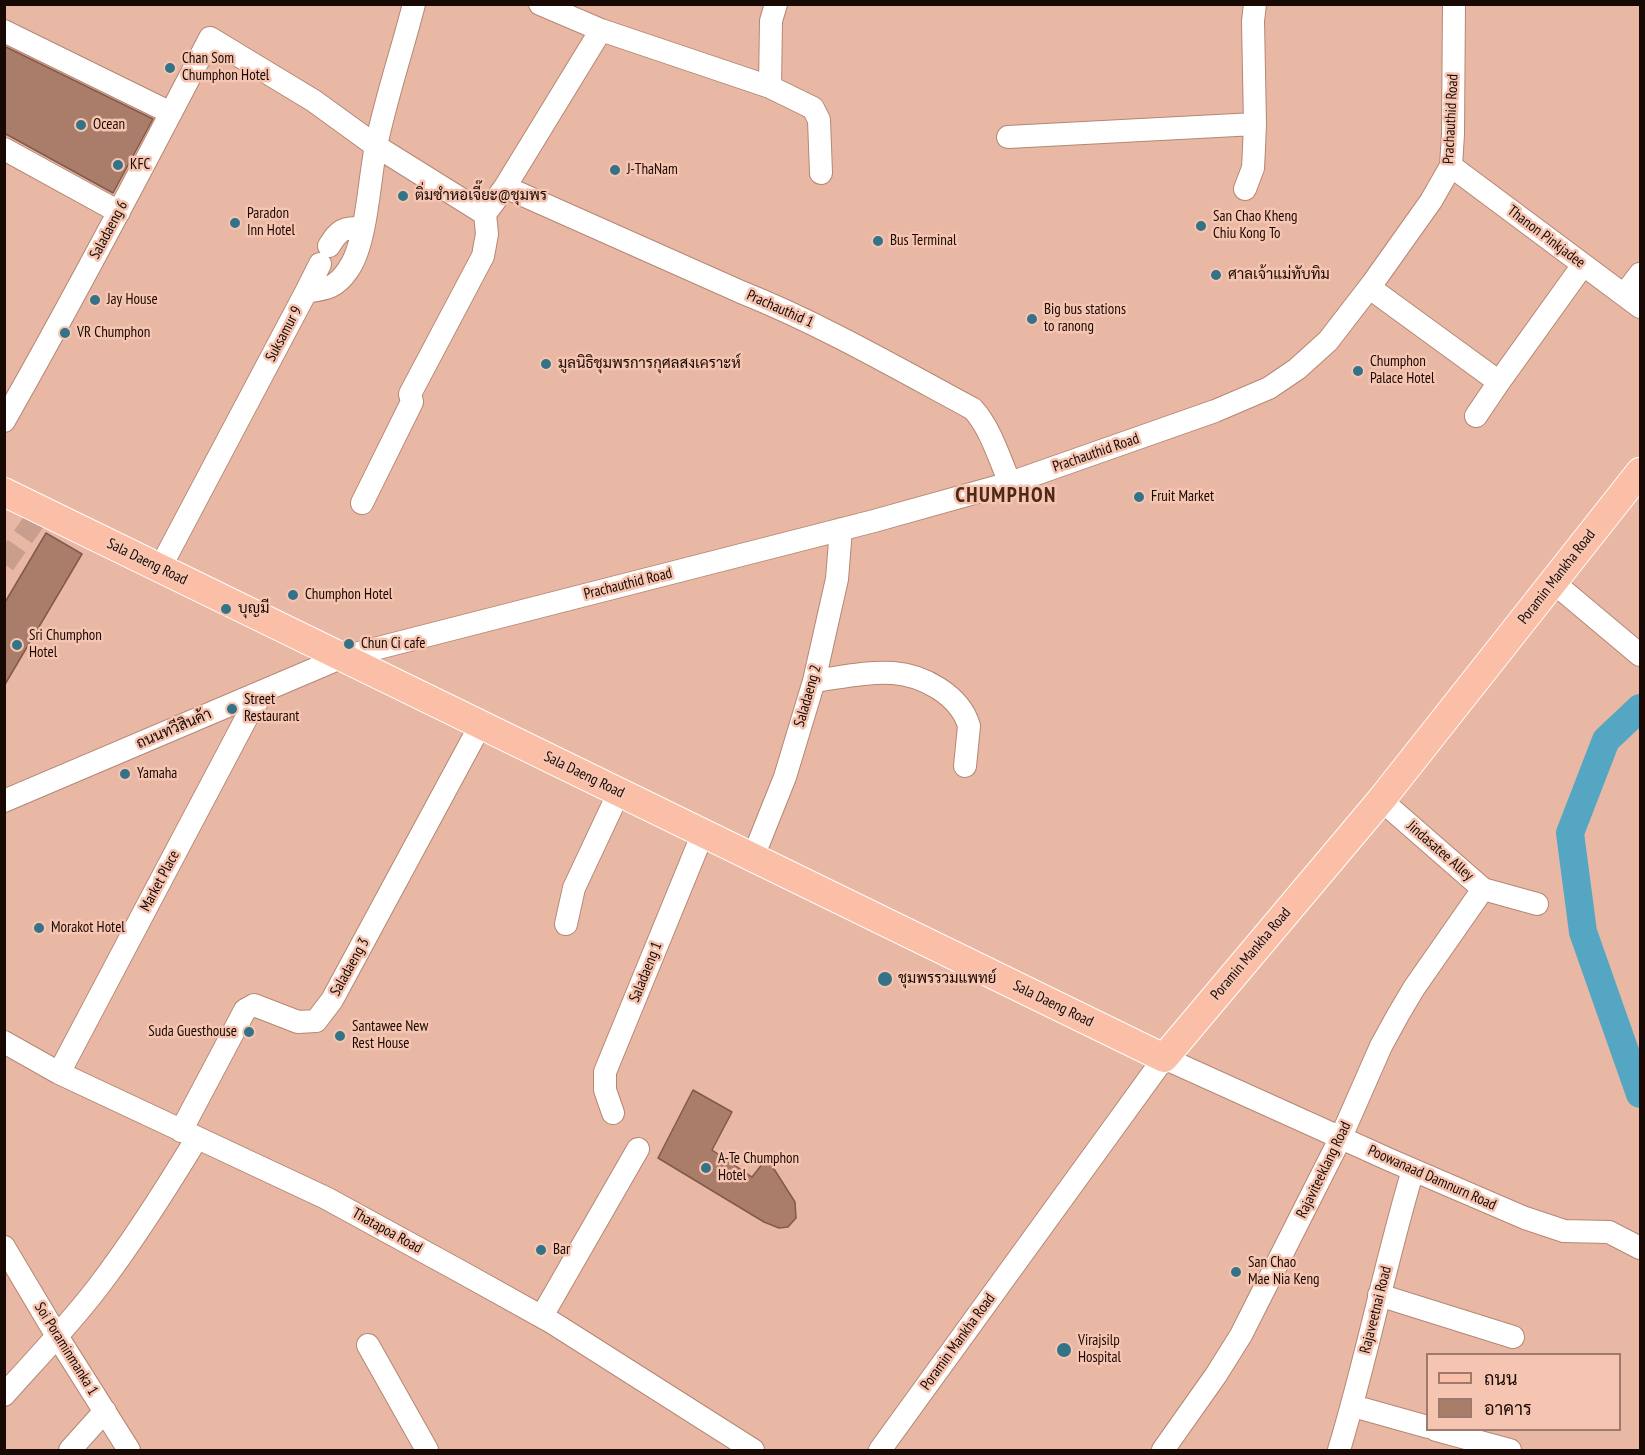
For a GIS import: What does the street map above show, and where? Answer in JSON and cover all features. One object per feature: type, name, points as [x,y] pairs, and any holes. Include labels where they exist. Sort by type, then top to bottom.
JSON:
[{"type":"main road","name":"Poramin Mankha Road","points":[[1164,1058],[1381,800],[1641,472]]},
{"type":"main road","name":"Sala Daeng Road","points":[[4,492],[1164,1058]]},
{"type":"street","name":"Suksamur 9","points":[[160,568],[306,292],[327,289],[339,283],[350,268],[363,228],[376,146],[414,4]]},
{"type":"street","points":[[540,4],[602,30],[770,87],[813,108],[819,120],[821,173]]},
{"type":"street","points":[[770,87],[771,21],[776,4]]},
{"type":"street","points":[[1245,189],[1253,168],[1255,4]]},
{"type":"street","name":"Prachauthid Road","points":[[343,657],[841,529],[1010,483],[1215,411],[1269,388],[1297,369],[1328,341],[1370,288],[1431,201],[1451,166],[1454,4]]},
{"type":"street","points":[[362,503],[412,402],[410,394],[483,256],[487,234],[485,214],[505,187],[602,30]]},
{"type":"street","points":[[4,31],[171,113]]},
{"type":"street","name":"Saladaeng 6","points":[[4,421],[43,354],[210,38],[314,101],[376,146]]},
{"type":"street","points":[[1008,137],[1255,124]]},
{"type":"street","points":[[376,146],[485,214]]},
{"type":"street","points":[[4,149],[119,212]]},
{"type":"street","name":"Thanon Pinkjadee","points":[[1451,166],[1632,301]]},
{"type":"street","name":"Prachauthid 1","points":[[505,187],[741,292],[780,307],[973,409],[981,417],[1010,483]]},
{"type":"street","points":[[306,292],[339,231],[345,228],[363,228]]},
{"type":"street","points":[[1476,416],[1583,265]]},
{"type":"street","points":[[1632,301],[1641,274]]},
{"type":"street","points":[[1370,288],[1499,382]]},
{"type":"street","name":"Saladaeng 2","points":[[753,857],[785,777],[814,681],[837,579],[841,529]]},
{"type":"street","points":[[1552,582],[1641,655]]},
{"type":"street","name":"ถนนทวีสินค้า","points":[[4,801],[343,657]]},
{"type":"street","points":[[814,681],[893,673],[934,685],[958,703],[967,720],[969,726],[965,766]]},
{"type":"street","name":"Market Place","points":[[59,1073],[247,717],[264,691]]},
{"type":"street","name":"Saladaeng 3","points":[[189,1135],[245,1010],[254,1005],[298,1022],[316,1021],[332,1000],[481,724]]},
{"type":"street","points":[[567,924],[574,888],[619,792]]},
{"type":"street","name":"Jindasatee Alley","points":[[1381,800],[1483,889],[1537,904]]},
{"type":"street","name":"Saladaeng 1","points":[[614,1113],[605,1090],[605,1072],[703,833]]},
{"type":"street","name":"Rajaviteeklang Road","points":[[1164,1450],[1241,1335],[1341,1137],[1381,1046],[1398,1015],[1414,988],[1483,889]]},
{"type":"street","name":"Thatapoa Road","points":[[4,1042],[59,1073],[326,1198],[542,1316],[753,1450]]},
{"type":"street","name":"Poowanaad Damnurn Road","points":[[1164,1058],[1525,1218],[1564,1231],[1610,1232],[1641,1248]]},
{"type":"street","name":"Poramin Mankha Road","points":[[880,1450],[1164,1058]]},
{"type":"street","points":[[4,1395],[98,1287],[163,1195],[189,1135]]},
{"type":"street","points":[[542,1316],[638,1149]]},
{"type":"street","name":"Rajaveetnai Road","points":[[1339,1450],[1353,1406],[1396,1226],[1413,1170]]},
{"type":"street","name":"Soi Poraminmanka 1","points":[[4,1247],[129,1450]]},
{"type":"street","points":[[1379,1295],[1513,1337]]},
{"type":"street","points":[[368,1345],[427,1450]]},
{"type":"street","points":[[1353,1406],[1426,1426]]},
{"type":"street","points":[[70,1450],[105,1411]]},
{"type":"street","points":[[1440,1431],[1510,1450]]},
{"type":"building","name":"Ocean","points":[[4,46],[153,119],[113,193],[4,133]]},
{"type":"building","name":"Sri Chumphon Hotel","points":[[46,533],[82,554],[4,686],[4,604]]},
{"type":"building","name":"A-Te Chumphon Hotel","points":[[693,1090],[732,1112],[712,1150],[752,1177],[767,1158],[795,1202],[796,1218],[788,1227],[779,1228],[764,1222],[658,1158]]},
{"type":"waterway","points":[[1640,708],[1606,740],[1570,833],[1583,932],[1640,1094]]},
{"type":"tunnel","points":[[4,564],[42,510]]},
{"type":"place","name":"Chan Som Chumphon Hotel","points":[[170,68]]},
{"type":"place","name":"Ocean","points":[[81,125]]},
{"type":"place","name":"KFC","points":[[118,165]]},
{"type":"place","name":"J-ThaNam","points":[[615,170]]},
{"type":"place","name":"ติ่มซำหอเจี๊ยะ@ชุมพร","points":[[403,196]]},
{"type":"place","name":"Paradon Inn Hotel","points":[[235,223]]},
{"type":"place","name":"San Chao Kheng Chiu Kong To","points":[[1201,226]]},
{"type":"place","name":"Bus Terminal","points":[[878,241]]},
{"type":"place","name":"ศาลเจ้าแม่ทับทิม","points":[[1216,275]]},
{"type":"place","name":"Jay House","points":[[95,300]]},
{"type":"place","name":"Big bus stations to ranong","points":[[1032,319]]},
{"type":"place","name":"VR Chumphon","points":[[65,333]]},
{"type":"place","name":"มูลนิธิชุมพรการกุศลสงเคราะห์","points":[[546,364]]},
{"type":"place","name":"Chumphon Palace Hotel","points":[[1358,371]]},
{"type":"place","name":"Fruit Market","points":[[1139,497]]},
{"type":"place","name":"Chumphon Hotel","points":[[293,595]]},
{"type":"place","name":"บุญมี","points":[[226,609]]},
{"type":"place","name":"Chun Ci cafe","points":[[349,644]]},
{"type":"place","name":"Sri Chumphon Hotel","points":[[17,645]]},
{"type":"place","name":"Street Restaurant","points":[[232,709]]},
{"type":"place","name":"Yamaha","points":[[125,774]]},
{"type":"place","name":"Morakot Hotel","points":[[39,928]]},
{"type":"place","name":"ชุมพรรวมแพทย์","points":[[885,979]]},
{"type":"place","name":"Suda Guesthouse","points":[[249,1032]]},
{"type":"place","name":"Santawee New Rest House","points":[[340,1036]]},
{"type":"place","name":"A-Te Chumphon Hotel","points":[[706,1168]]},
{"type":"place","name":"Bar","points":[[541,1250]]},
{"type":"place","name":"San Chao Mae Nia Keng","points":[[1236,1272]]},
{"type":"place","name":"Virajsilp Hospital","points":[[1064,1350]]},
{"type":"district","name":"CHUMPHON","points":[[1006,496]]}]
